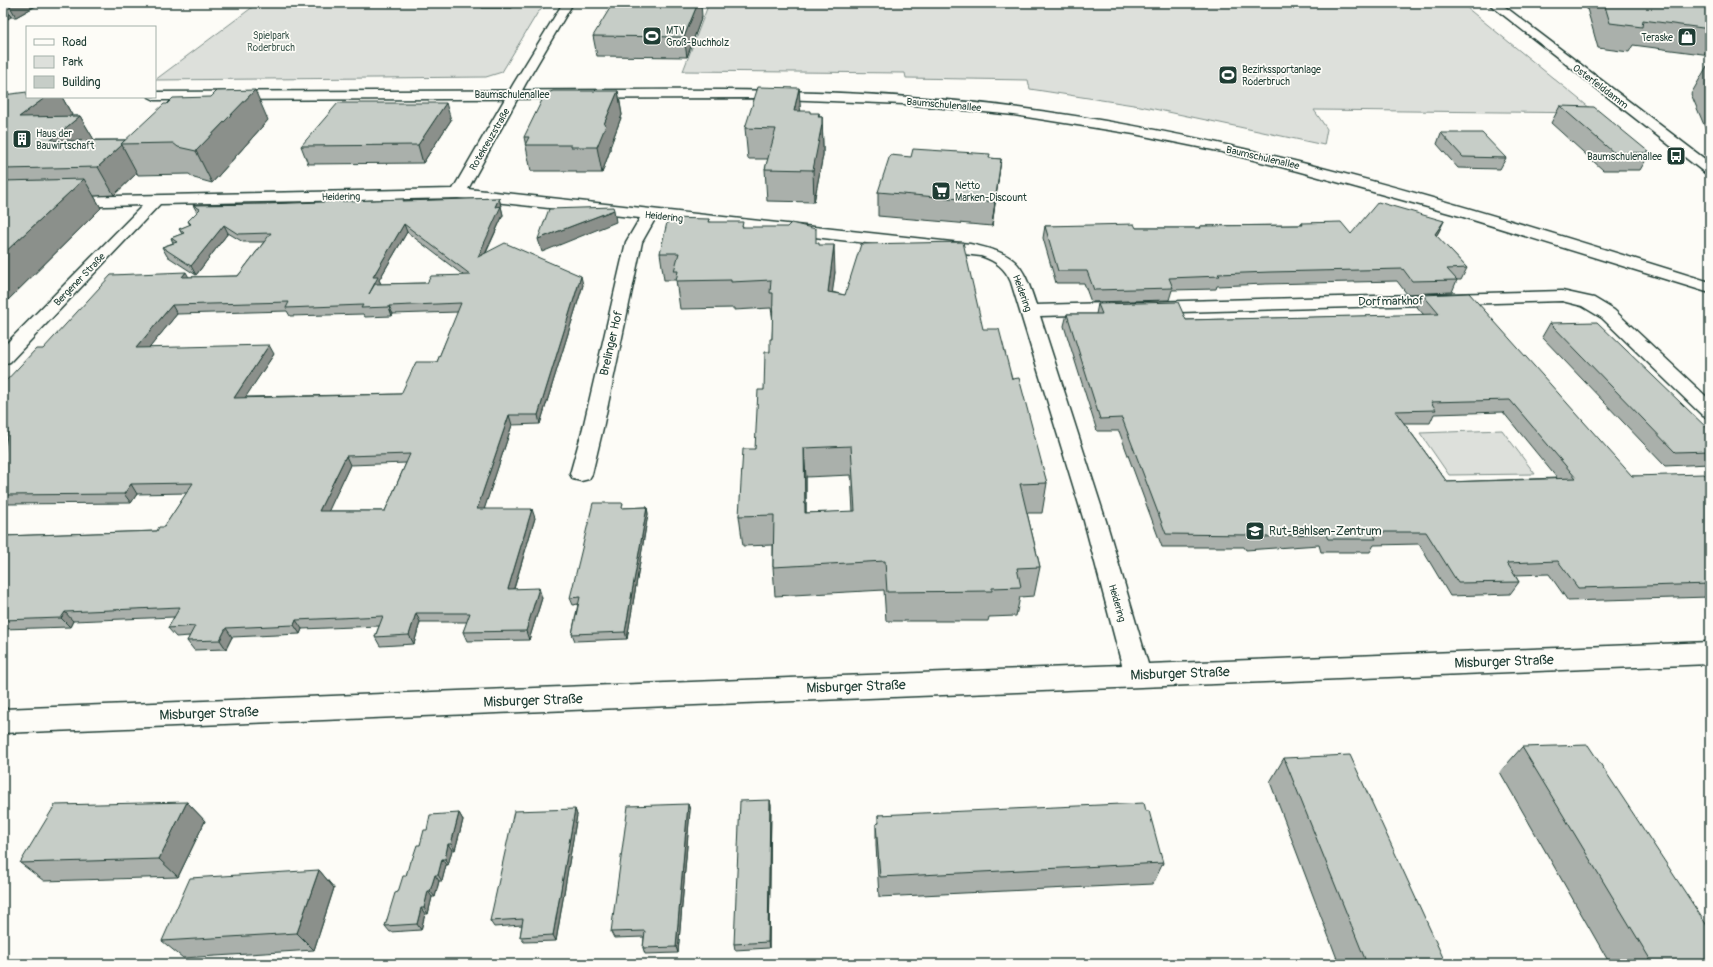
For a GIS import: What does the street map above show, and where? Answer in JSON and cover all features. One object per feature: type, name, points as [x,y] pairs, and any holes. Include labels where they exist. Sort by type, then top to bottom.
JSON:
[{"type":"street","name":"Rotekreuzstraße","points":[[458,193],[568,3]]},
{"type":"street","name":"Osterfelddamm","points":[[1493,3],[1710,170]]},
{"type":"street","name":"Baumschulenallee","points":[[156,96],[761,94],[839,97],[979,107],[1051,116],[1168,136],[1305,167],[1481,216],[1709,287]]},
{"type":"street","name":"Heidering","points":[[49,202],[458,193],[962,248],[988,253],[1003,258],[1012,266],[1018,276],[1030,311],[1095,521],[1138,675]]},
{"type":"street","name":"Bergener Straße","points":[[3,358],[156,200]]},
{"type":"street","name":"Brelinger Hof","points":[[581,474],[593,428],[634,242],[650,214]]},
{"type":"street","name":"Dorfmarkhof","points":[[1030,311],[1562,296],[1588,302],[1608,314],[1710,411]]},
{"type":"street","name":"Misburger Straße","points":[[3,721],[1138,675],[1710,654]]},
{"type":"green space","name":"Spielpark Roderbruch","points":[[258,3],[548,3],[538,12],[502,72],[486,77],[156,79]]},
{"type":"green space","name":"Bezirkssportanlage Roderbruch","points":[[709,3],[1461,3],[1596,113],[1314,110],[1327,129],[1324,145],[1140,106],[1030,89],[1028,80],[906,78],[905,73],[683,71]]},
{"type":"green space","points":[[1502,430],[1535,474],[1449,475],[1420,433]]},
{"type":"building","points":[[613,3],[698,3],[684,37],[593,36]]},
{"type":"building","points":[[1604,3],[1710,3],[1710,29],[1643,20],[1642,27],[1610,23]]},
{"type":"building","points":[[758,87],[799,88],[794,111],[810,111],[810,113],[819,113],[818,117],[822,117],[813,170],[765,169],[776,129],[745,128]]},
{"type":"building","points":[[255,90],[196,151],[178,147],[173,143],[121,144],[164,104],[167,104],[173,98],[211,97],[217,91]]},
{"type":"building","points":[[553,91],[618,91],[604,124],[606,125],[597,147],[571,147],[571,145],[525,145],[529,137],[524,137],[545,94]]},
{"type":"building","points":[[26,92],[26,98],[45,98],[19,117],[80,116],[50,141],[125,140],[121,144],[122,145],[98,167],[3,169],[3,95]]},
{"type":"building","points":[[338,103],[446,103],[418,145],[301,146]]},
{"type":"building","points":[[1560,106],[1594,107],[1650,153],[1613,152]]},
{"type":"building","points":[[1441,133],[1482,133],[1506,158],[1463,157]]},
{"type":"building","points":[[913,149],[990,154],[989,158],[1001,159],[995,202],[878,192],[890,155],[911,157]]},
{"type":"building","points":[[84,179],[3,254],[3,181]]},
{"type":"building","points":[[499,198],[495,207],[501,206],[478,257],[505,243],[581,276],[538,415],[509,415],[477,509],[532,509],[508,589],[539,588],[526,631],[463,632],[470,613],[416,613],[409,635],[375,637],[383,616],[296,620],[294,625],[226,628],[220,640],[187,641],[195,626],[168,628],[180,607],[65,612],[61,618],[3,620],[3,536],[157,531],[159,527],[164,527],[193,483],[131,484],[124,494],[3,495],[3,464],[8,427],[3,428],[3,384],[36,349],[43,349],[111,275],[186,272],[182,277],[238,276],[271,233],[238,234],[224,225],[191,266],[162,247],[177,242],[171,238],[184,233],[179,229],[191,224],[188,221],[200,209],[193,205],[404,199],[403,201]],"holes":[[[404,224],[471,275],[431,276],[427,283],[375,284],[369,294],[378,277],[373,277]],[[289,302],[286,308],[363,305],[361,308],[461,303],[437,362],[416,362],[401,394],[234,398],[269,345],[136,348],[172,305]],[[410,454],[385,511],[319,511],[346,456]]]},
{"type":"building","points":[[1378,202],[1444,221],[1435,234],[1467,268],[1447,269],[1457,280],[1412,281],[1403,269],[1270,272],[1169,278],[1173,288],[1094,290],[1087,271],[1058,271],[1045,226],[1134,224],[1136,228],[1201,228],[1200,226],[1303,225],[1302,223],[1341,222],[1351,234]]},
{"type":"building","points":[[613,207],[614,210],[538,239],[549,209]]},
{"type":"building","points":[[668,218],[709,219],[708,222],[743,222],[742,227],[787,227],[791,223],[816,229],[816,243],[819,243],[819,245],[834,245],[828,292],[845,295],[861,244],[963,242],[983,329],[999,329],[1012,379],[1019,378],[1047,483],[1020,484],[1040,567],[1017,568],[1021,587],[992,588],[992,591],[887,592],[885,561],[773,567],[774,515],[739,516],[743,449],[755,449],[758,390],[764,390],[765,352],[770,352],[770,339],[772,339],[773,293],[770,293],[771,280],[731,282],[731,280],[676,281],[678,271],[674,271],[679,253],[660,253]],"holes":[[[851,446],[855,511],[805,513],[804,448]]]},
{"type":"building","points":[[1469,293],[1632,476],[1704,474],[1710,480],[1710,584],[1578,588],[1558,561],[1507,563],[1519,582],[1458,583],[1426,532],[1372,532],[1376,539],[1328,539],[1325,533],[1251,538],[1249,535],[1166,534],[1122,418],[1100,419],[1067,314],[1102,314],[1098,304],[1178,302],[1186,320],[1439,314],[1423,295]],"holes":[[[1510,400],[1576,478],[1447,482],[1395,411],[1436,410],[1431,402]]]},
{"type":"building","points":[[1597,322],[1710,431],[1710,451],[1675,452],[1550,323]]},
{"type":"building","points":[[593,503],[623,503],[622,508],[647,507],[625,632],[572,634],[580,597],[570,598]]},
{"type":"building","points":[[1588,745],[1710,930],[1710,964],[1653,964],[1522,747]]},
{"type":"building","points":[[1350,755],[1446,964],[1367,964],[1284,758]]},
{"type":"building","points":[[770,800],[768,942],[734,944],[740,801]]},
{"type":"building","points":[[187,802],[159,859],[20,863],[55,805]]},
{"type":"building","points":[[1144,803],[1146,811],[1149,811],[1163,863],[880,877],[876,824],[879,823],[878,815]]},
{"type":"building","points":[[688,804],[676,947],[643,948],[645,931],[611,932],[628,806]]},
{"type":"building","points":[[575,809],[553,935],[520,937],[523,919],[490,921],[514,811]]},
{"type":"building","points":[[459,813],[451,844],[448,844],[445,859],[442,859],[438,875],[435,875],[430,891],[428,891],[424,908],[421,908],[417,924],[385,926],[395,893],[398,892],[403,876],[406,876],[410,861],[412,860],[417,845],[420,845],[424,830],[427,830],[430,815]]},
{"type":"building","points":[[319,870],[297,933],[162,941],[190,878]]},
{"type":"place","name":"MTV Groß-Buchholz","points":[[652,36]]},
{"type":"place","name":"Teraske","points":[[1687,37]]},
{"type":"place","name":"Bezirkssportanlage Roderbruch","points":[[1228,75]]},
{"type":"place","name":"Haus der Bauwirtschaft","points":[[22,139]]},
{"type":"place","name":"Baumschulenallee","points":[[1676,156]]},
{"type":"place","name":"Netto Marken-Discount","points":[[941,191]]},
{"type":"place","name":"Rut-Bahlsen-Zentrum","points":[[1255,531]]}]
